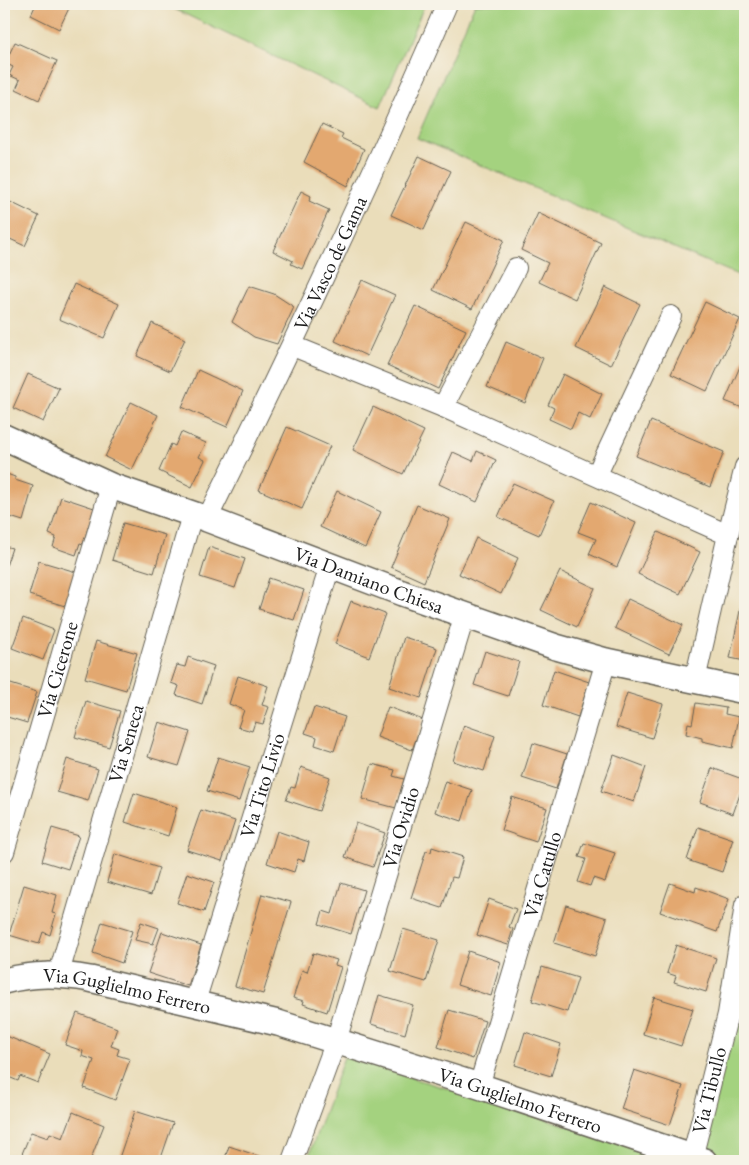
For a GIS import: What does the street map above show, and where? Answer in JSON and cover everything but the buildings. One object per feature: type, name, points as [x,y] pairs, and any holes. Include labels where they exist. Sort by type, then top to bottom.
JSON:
[{"type":"street","name":"Via Vasco de Gama","points":[[200,517],[293,346],[398,118],[447,4]]},
{"type":"street","points":[[443,408],[516,268]]},
{"type":"street","points":[[597,474],[671,316]]},
{"type":"street","points":[[293,346],[597,474],[728,535]]},
{"type":"street","name":"Via Damiano Chiesa","points":[[4,437],[111,486],[556,647],[606,661],[745,691]]},
{"type":"street","points":[[694,680],[745,467]]},
{"type":"street","name":"Via Cicerone","points":[[4,852],[111,486]]},
{"type":"street","name":"Via Seneca","points":[[59,974],[200,517]]},
{"type":"street","name":"Via Tito Livio","points":[[194,1005],[330,566]]},
{"type":"street","name":"Via Ovidio","points":[[336,1041],[465,614]]},
{"type":"street","name":"Via Catullo","points":[[479,1086],[606,661]]},
{"type":"street","name":"Via Tibullo","points":[[698,1160],[728,1014],[745,905]]},
{"type":"street","name":"Via Guglielmo Ferrero","points":[[4,981],[26,975],[59,974],[90,978],[194,1005],[278,1023],[479,1086],[698,1160]]},
{"type":"street","points":[[292,1161],[336,1041]]},
{"type":"green space","points":[[173,4],[425,4],[380,107],[168,6]]},
{"type":"green space","points":[[475,4],[745,4],[745,278],[417,138]]},
{"type":"green space","points":[[730,1007],[745,1010],[745,1161],[704,1161],[692,1158]]},
{"type":"green space","points":[[344,1057],[683,1161],[307,1161]]}]
